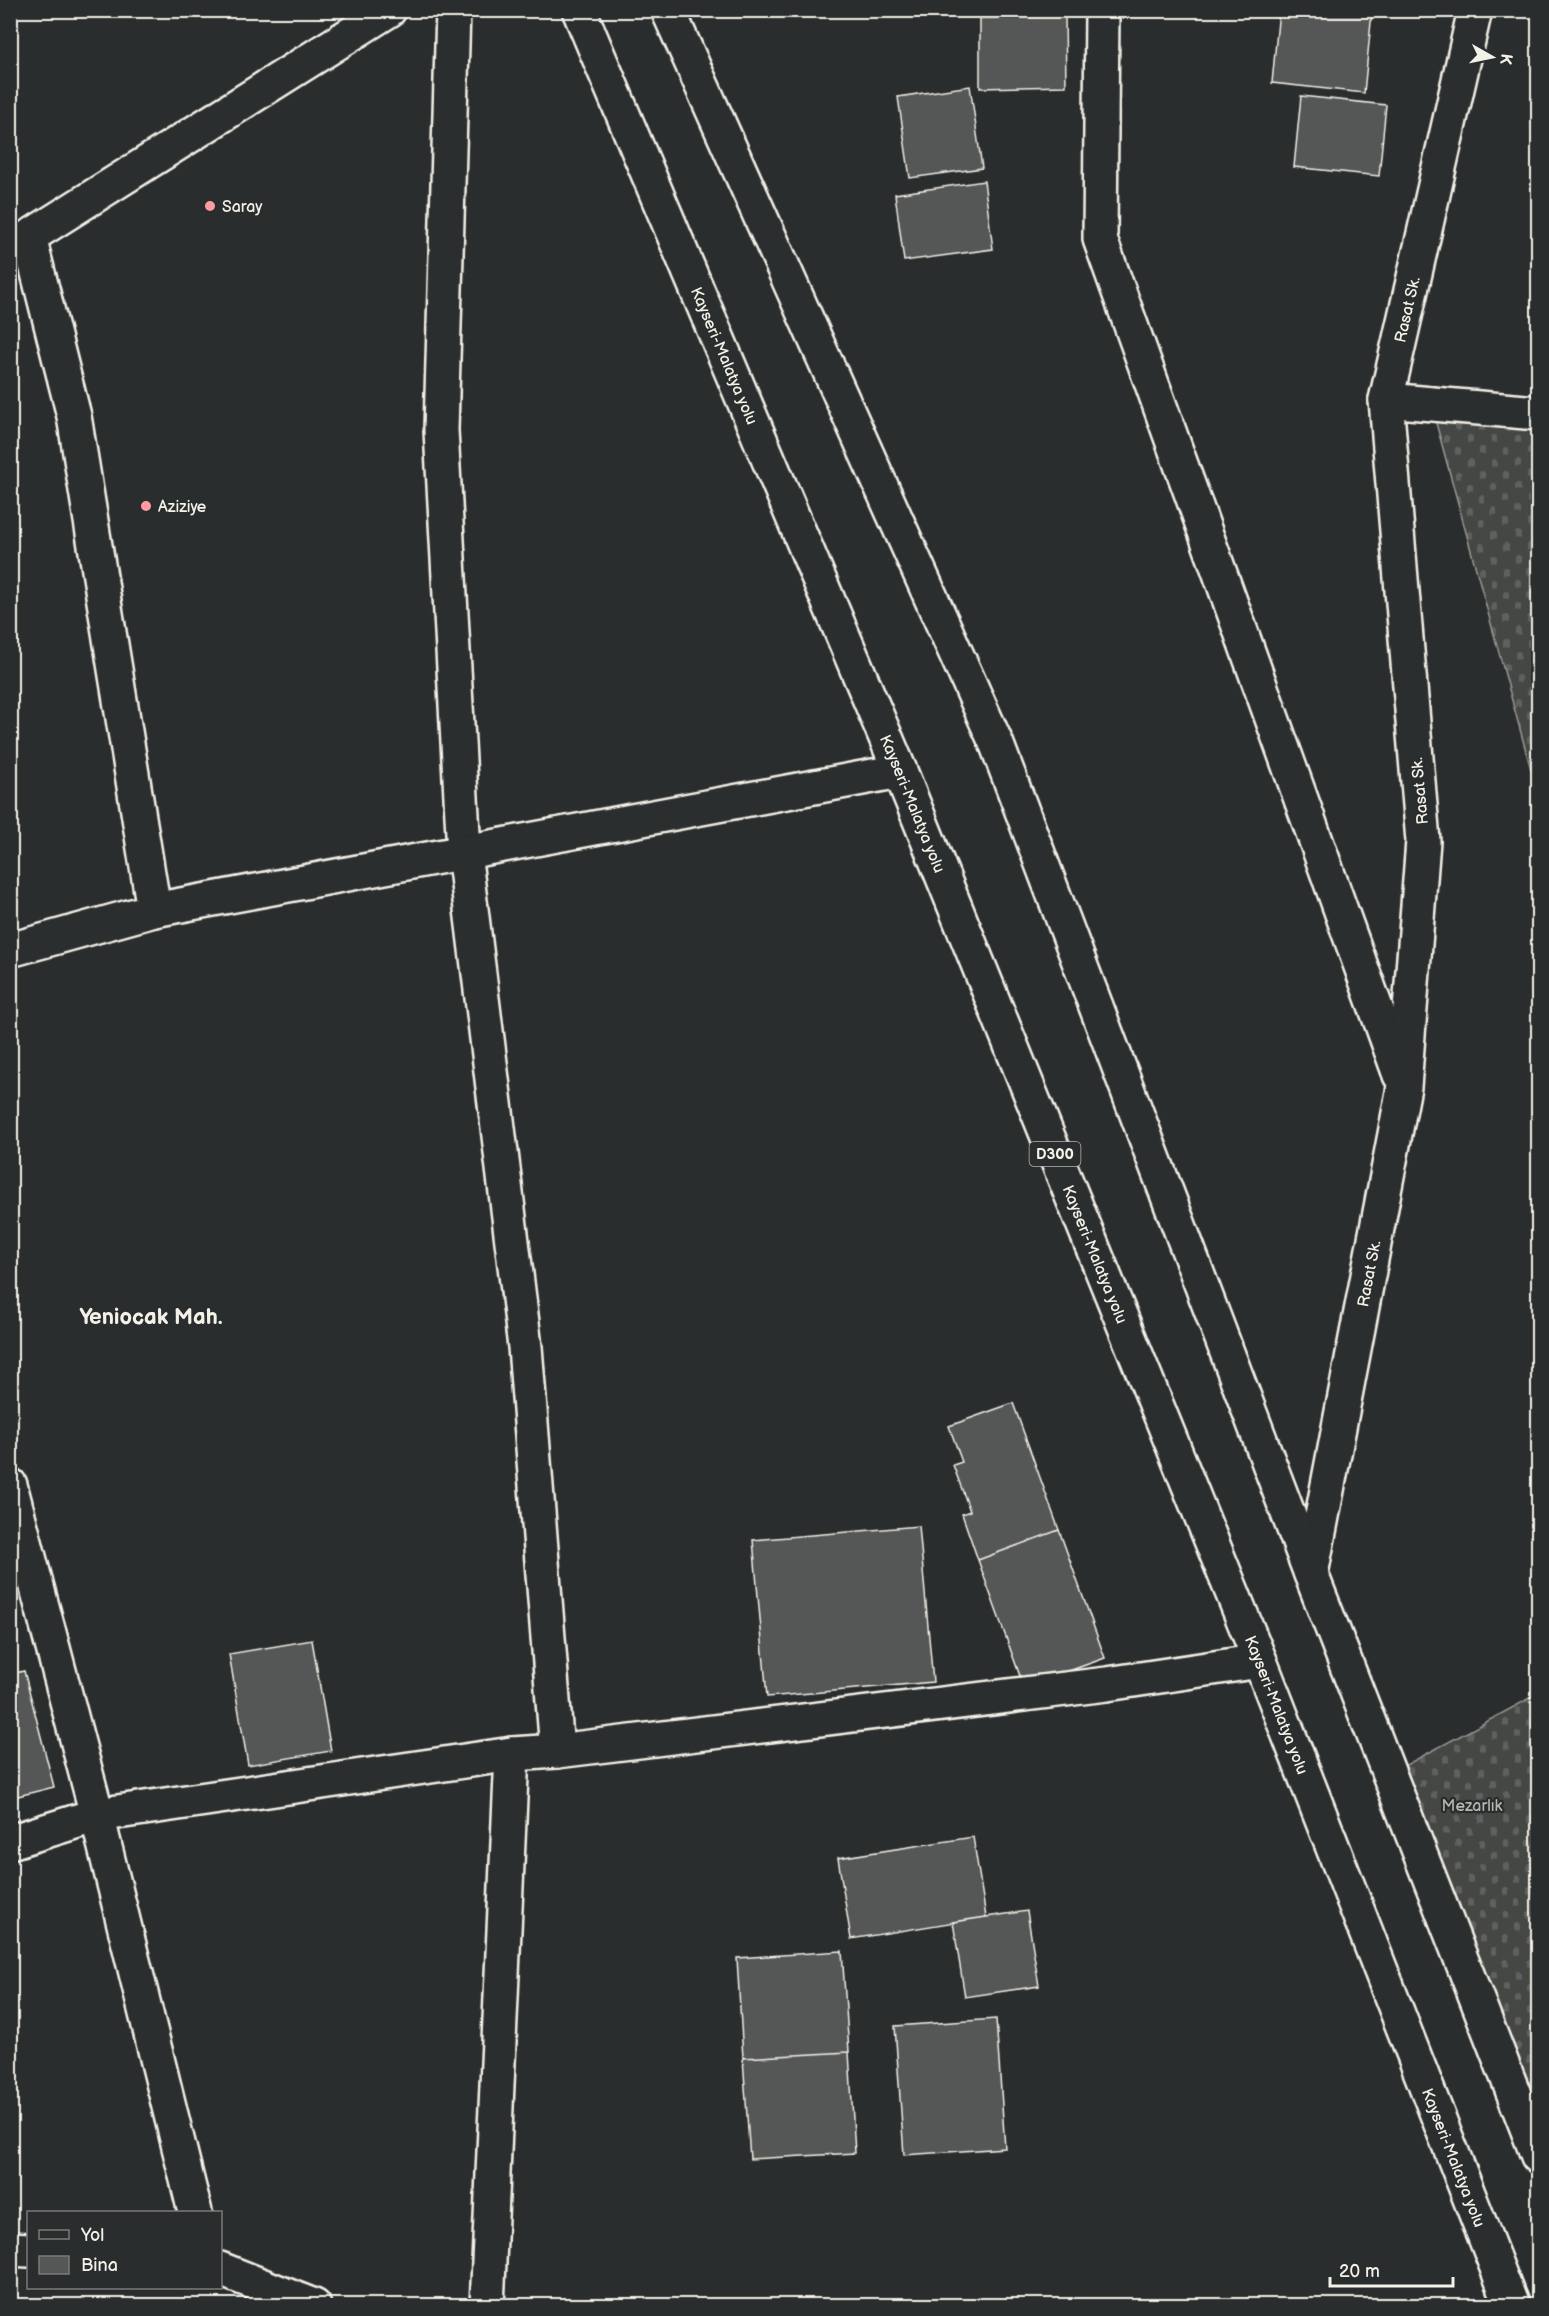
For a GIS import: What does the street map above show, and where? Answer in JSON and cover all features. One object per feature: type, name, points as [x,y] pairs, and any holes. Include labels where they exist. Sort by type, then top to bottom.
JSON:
[{"type":"main road","points":[[154,910],[74,416],[20,243],[389,10]]},
{"type":"main road","points":[[453,10],[441,430],[464,852],[525,1347],[557,1751]]},
{"type":"main road","name":"Kayseri-Malatya yolu","points":[[579,10],[900,771],[1260,1661],[1512,2306]]},
{"type":"main road","points":[[668,10],[997,745],[1311,1574],[1539,2156]]},
{"type":"main road","points":[[1102,10],[1100,238],[1404,1087]]},
{"type":"main road","name":"Rasat Sk.","points":[[1311,1574],[1404,1087],[1423,841],[1386,400],[1475,10]]},
{"type":"main road","points":[[1386,400],[1539,413]]},
{"type":"main road","points":[[10,950],[154,910],[900,771]]},
{"type":"main road","points":[[10,1485],[97,1815],[195,2211]]},
{"type":"main road","points":[[10,1842],[97,1815],[512,1754],[557,1751],[1096,1686],[1260,1661]]},
{"type":"main road","points":[[487,2306],[512,1754]]},
{"type":"main road","points":[[10,2249],[27,2250]]},
{"type":"main road","points":[[222,2270],[314,2306]]},
{"type":"green space","points":[[1430,401],[1538,411],[1538,795]]},
{"type":"green space","name":"Mezarlık","points":[[1538,1694],[1538,2156],[1389,1774]]},
{"type":"building","points":[[1279,10],[1372,12],[1364,93],[1272,83]]},
{"type":"building","points":[[1065,16],[1066,86],[980,88],[980,18]]},
{"type":"building","points":[[970,86],[982,168],[910,178],[898,97]]},
{"type":"building","points":[[1301,96],[1386,105],[1379,176],[1294,167]]},
{"type":"building","points":[[984,181],[993,249],[904,261],[895,194]]},
{"type":"building","points":[[1013,1403],[1059,1530],[978,1560],[962,1514],[970,1511],[953,1465],[962,1462],[949,1426]]},
{"type":"building","points":[[919,1526],[933,1682],[767,1697],[753,1540]]},
{"type":"building","points":[[1059,1530],[1105,1658],[1024,1687],[978,1560]]},
{"type":"building","points":[[312,1640],[331,1751],[248,1765],[229,1654]]},
{"type":"building","points":[[24,1671],[54,1787],[10,1798],[10,1674]]},
{"type":"building","points":[[973,1837],[986,1917],[851,1939],[838,1858]]},
{"type":"building","points":[[1027,1911],[1039,1986],[965,1997],[953,1922]]},
{"type":"building","points":[[842,1951],[849,2052],[743,2058],[737,1958]]},
{"type":"building","points":[[996,2019],[1005,2148],[904,2155],[895,2026]]},
{"type":"building","points":[[849,2052],[855,2153],[750,2159],[743,2058]]},
{"type":"place","name":"Saray","points":[[210,206]]},
{"type":"place","name":"Aziziye","points":[[146,506]]},
{"type":"district","name":"Yeniocak Mah.","points":[[151,1316]]}]
